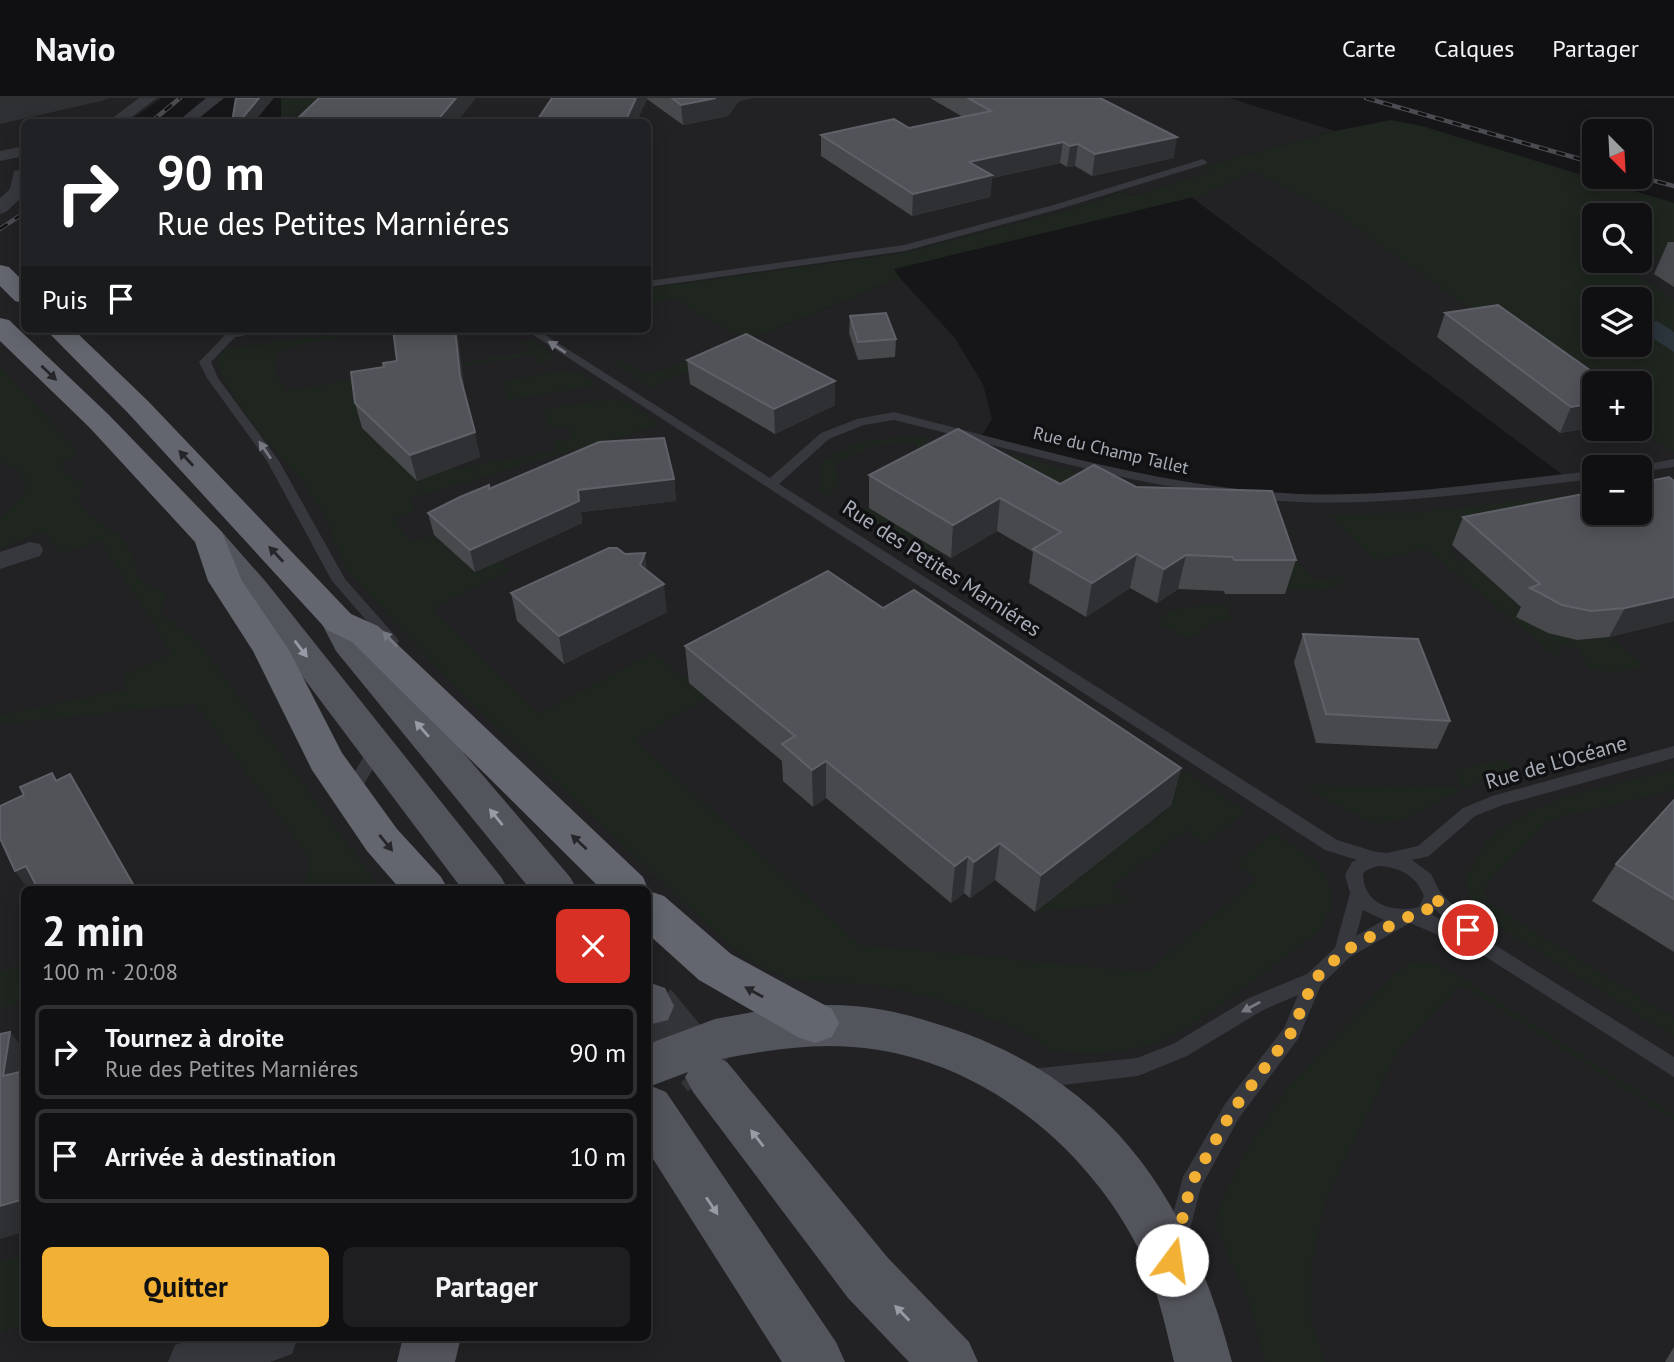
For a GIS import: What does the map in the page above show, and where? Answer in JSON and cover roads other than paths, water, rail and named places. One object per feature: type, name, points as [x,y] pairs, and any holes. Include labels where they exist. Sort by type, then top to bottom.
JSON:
[{"type":"highway","points":[[0,326],[99,421],[211,539],[225,581],[271,650],[326,760],[382,840],[423,886]]},
{"type":"highway","points":[[62,333],[138,407],[339,622],[365,634],[625,886]]},
{"type":"highway","points":[[651,911],[715,967],[815,1023]]},
{"type":"main road","points":[[211,539],[254,589],[484,886]]},
{"type":"main road","points":[[339,622],[349,643],[552,886]]},
{"type":"main road","points":[[651,1065],[700,1044],[734,1034],[774,1026],[815,1023],[883,1030],[920,1038],[956,1050],[1009,1076],[1052,1106],[1100,1149],[1141,1202],[1172,1260],[1193,1318],[1203,1362]]},
{"type":"main road","points":[[709,1077],[868,1278],[949,1362]]},
{"type":"main road","points":[[651,1113],[816,1362]]},
{"type":"main road","points":[[426,1362],[431,1341]]},
{"type":"street","points":[[119,119],[149,98]]},
{"type":"street","points":[[189,119],[215,98]]},
{"type":"street","points":[[0,156],[21,152]]},
{"type":"street","points":[[0,176],[21,175]]},
{"type":"street","points":[[0,208],[19,190],[21,180]]},
{"type":"street","points":[[0,561],[30,550]]},
{"type":"street","points":[[192,1362],[262,1341]]},
{"type":"lane","points":[[651,284],[905,248],[1053,208],[1203,162]]},
{"type":"lane","points":[[228,333],[205,362],[207,368],[273,461],[339,581],[432,683],[480,748]]},
{"type":"lane","name":"Rue des Petites Marniéres","points":[[535,333],[1331,845],[1382,859]]},
{"type":"lane","name":"Rue du Champ Tallet","points":[[771,484],[825,436],[861,422],[894,416],[1164,483],[1283,497],[1387,497],[1582,476]]},
{"type":"lane","points":[[1652,466],[1674,463]]},
{"type":"lane","points":[[350,794],[377,748]]},
{"type":"lane","name":"Rue de L'Océane","points":[[1382,859],[1423,851],[1469,812],[1497,800],[1674,752]]},
{"type":"lane","name":"Rue des Petites Marniéres","points":[[1331,845],[1354,875]]},
{"type":"lane","points":[[1423,851],[1423,876],[1433,896],[1485,947]]},
{"type":"lane","points":[[1343,952],[1358,895],[1354,875],[1358,867],[1382,859],[1401,862],[1423,876]]},
{"type":"lane","points":[[1358,895],[1378,911],[1410,917],[1485,947],[1674,1068]]},
{"type":"lane","points":[[1009,1076],[1054,1077],[1138,1067],[1180,1050],[1256,1004],[1314,980],[1343,952],[1410,917],[1426,912],[1433,896]]},
{"type":"lane","points":[[1172,1260],[1191,1184],[1232,1111],[1291,1033],[1314,980]]},
{"type":"tunnel","points":[[651,1006],[708,1075]]},
{"type":"railway","points":[[155,119],[180,98]]},
{"type":"railway","points":[[1366,98],[1582,160]]},
{"type":"railway","points":[[1652,180],[1674,186]]},
{"type":"railway","points":[[0,229],[21,215]]}]
